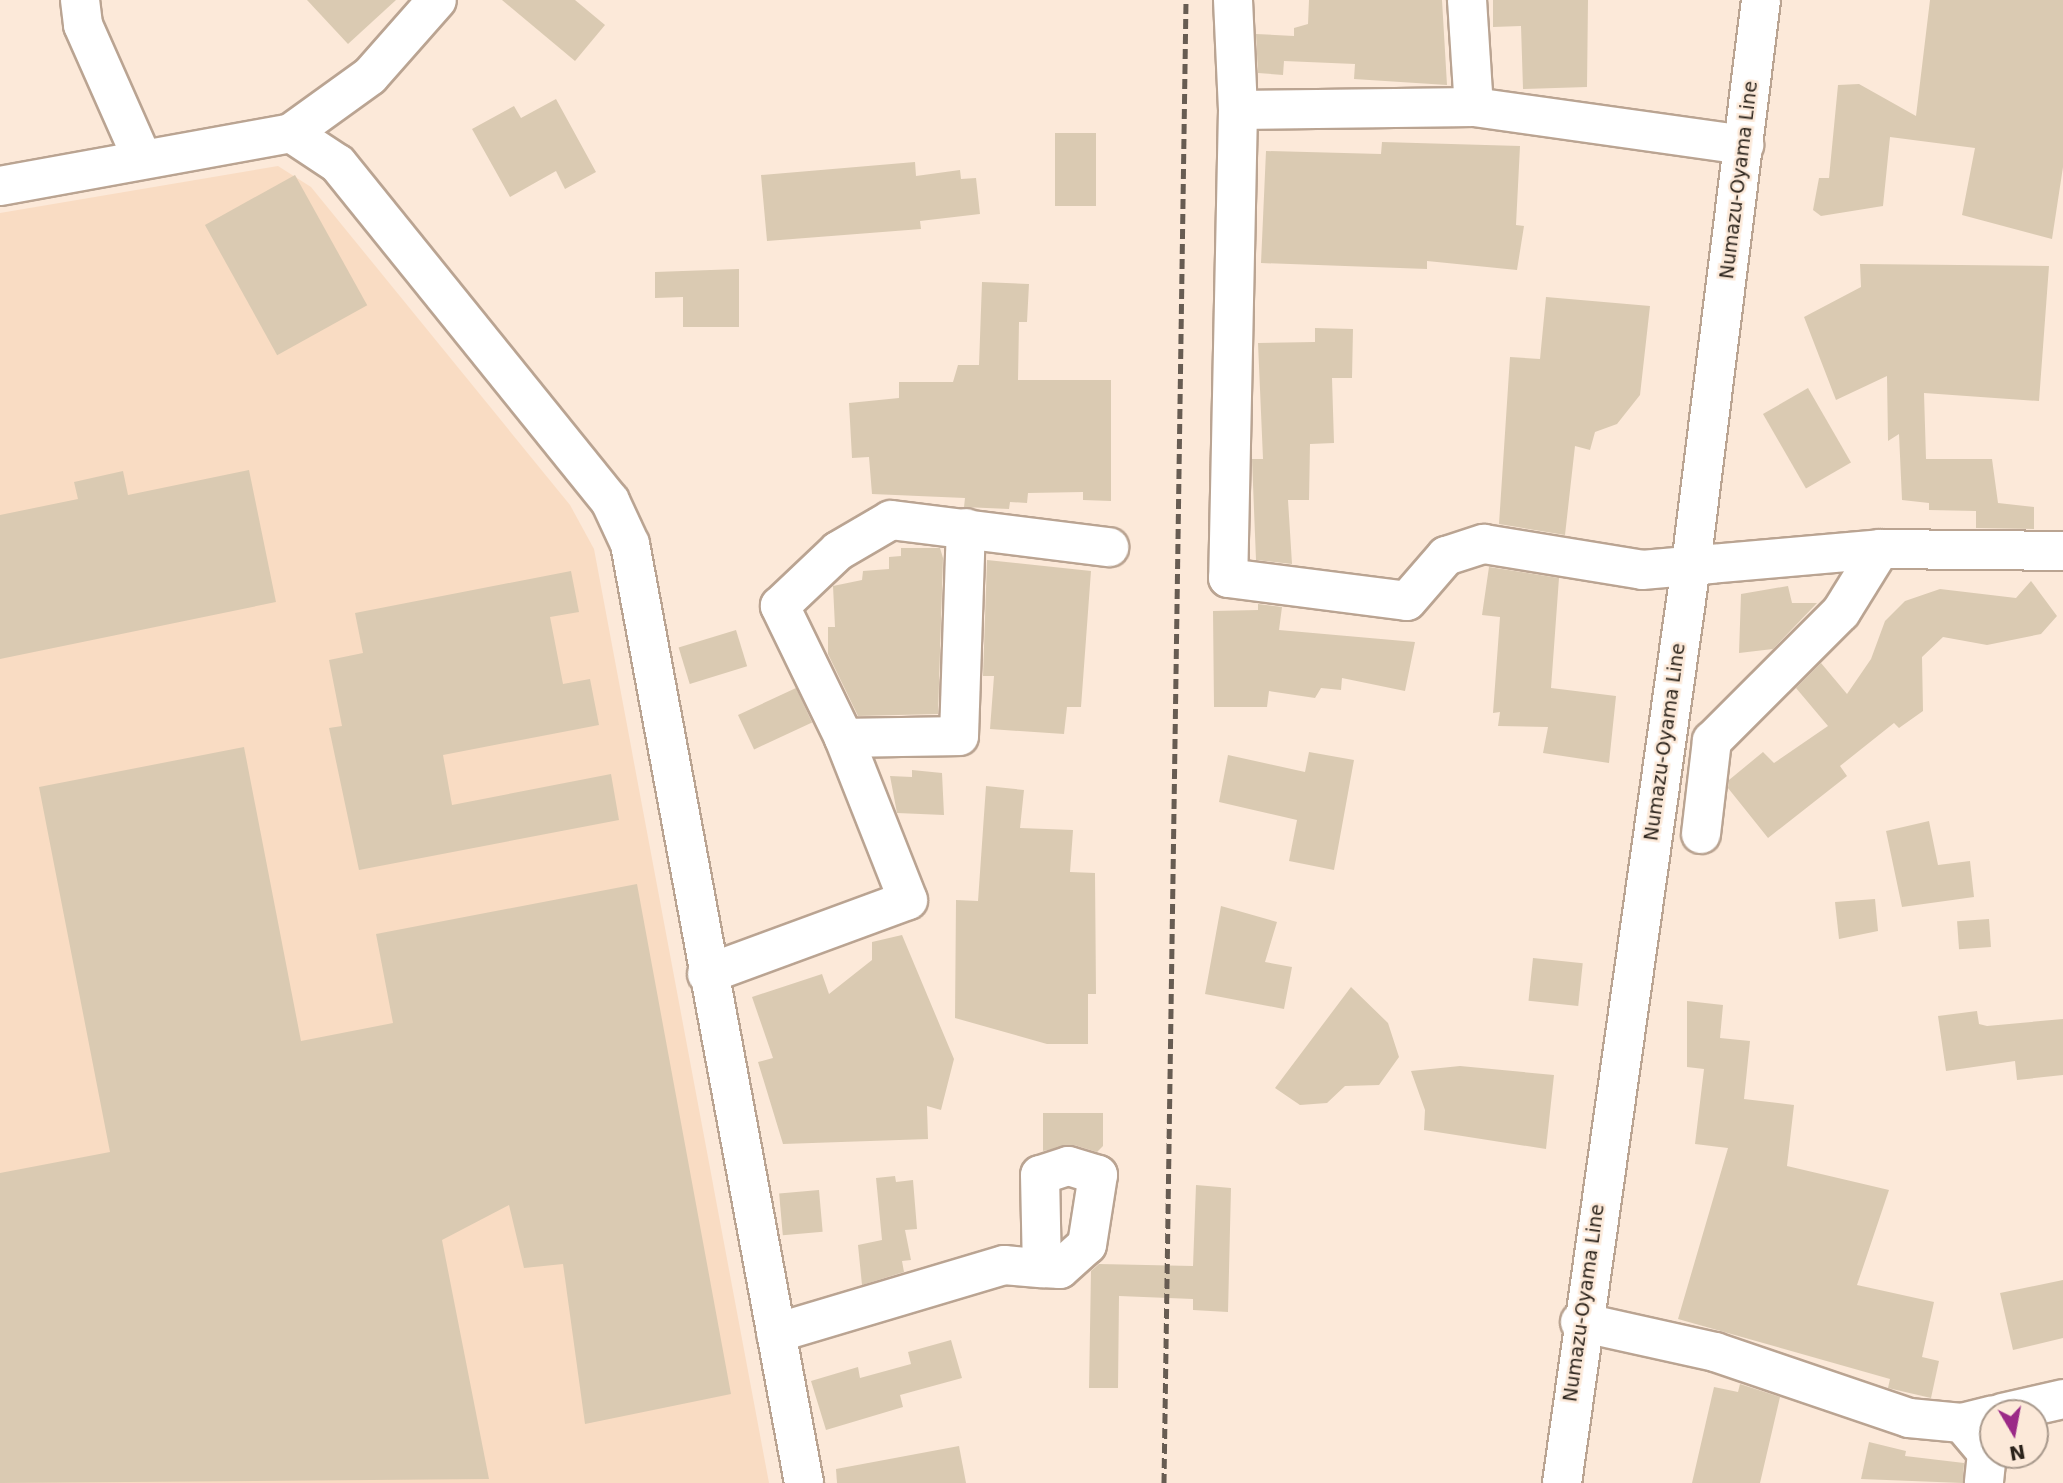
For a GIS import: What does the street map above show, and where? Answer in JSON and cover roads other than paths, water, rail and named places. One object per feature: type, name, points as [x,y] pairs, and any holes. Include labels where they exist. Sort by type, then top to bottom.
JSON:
[{"type":"street","points":[[80,0],[83,25],[142,158]]},
{"type":"street","points":[[1233,0],[1238,110],[1228,578],[1407,601],[1446,556],[1484,544],[1642,570],[1880,549],[2063,551]]},
{"type":"street","points":[[1467,0],[1474,107]]},
{"type":"street","name":"Numazu-Oyama Line","points":[[1562,1483],[1580,1322],[1690,565],[1761,0]]},
{"type":"street","points":[[1,183],[291,133],[370,76],[424,5]]},
{"type":"street","points":[[1238,110],[1474,107],[1744,145]]},
{"type":"street","points":[[291,133],[338,164],[610,501],[630,544],[707,974],[804,1483]]},
{"type":"street","points":[[707,974],[908,900],[844,738],[780,606],[838,551],[891,520],[1109,547]]},
{"type":"street","points":[[844,738],[959,736],[966,528]]},
{"type":"street","points":[[1701,834],[1712,741],[1841,612],[1880,549]]},
{"type":"street","points":[[776,1333],[1004,1265],[1042,1268]]},
{"type":"street","points":[[1580,1322],[1715,1352],[1909,1418],[1978,1419],[1987,1453],[1984,1483]]},
{"type":"railway","points":[[1164,1483],[1186,0]]}]
